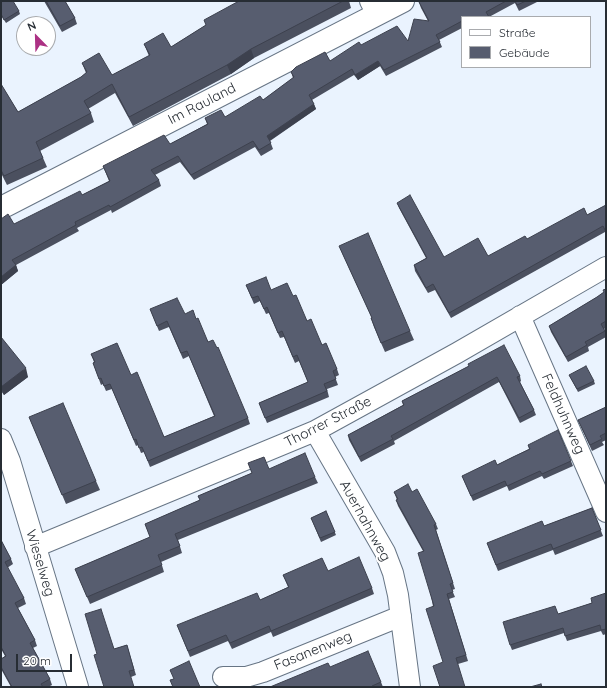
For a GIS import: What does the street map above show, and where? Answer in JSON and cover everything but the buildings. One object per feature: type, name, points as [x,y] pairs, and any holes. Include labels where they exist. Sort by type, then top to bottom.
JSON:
[{"type":"street","name":"Im Rauland","points":[[1,208],[373,8],[403,1]]},
{"type":"street","name":"Thorrer Straße","points":[[35,547],[315,431],[606,268]]},
{"type":"street","name":"Feldhuhnweg","points":[[520,316],[606,512]]},
{"type":"street","name":"Auerhahnweg","points":[[315,431],[385,552],[393,573],[401,616],[410,687]]},
{"type":"street","name":"Wieselweg","points":[[1,439],[5,463],[35,547],[78,687]]},
{"type":"street","name":"Fasanenweg","points":[[223,677],[246,677],[263,672],[401,616]]}]
